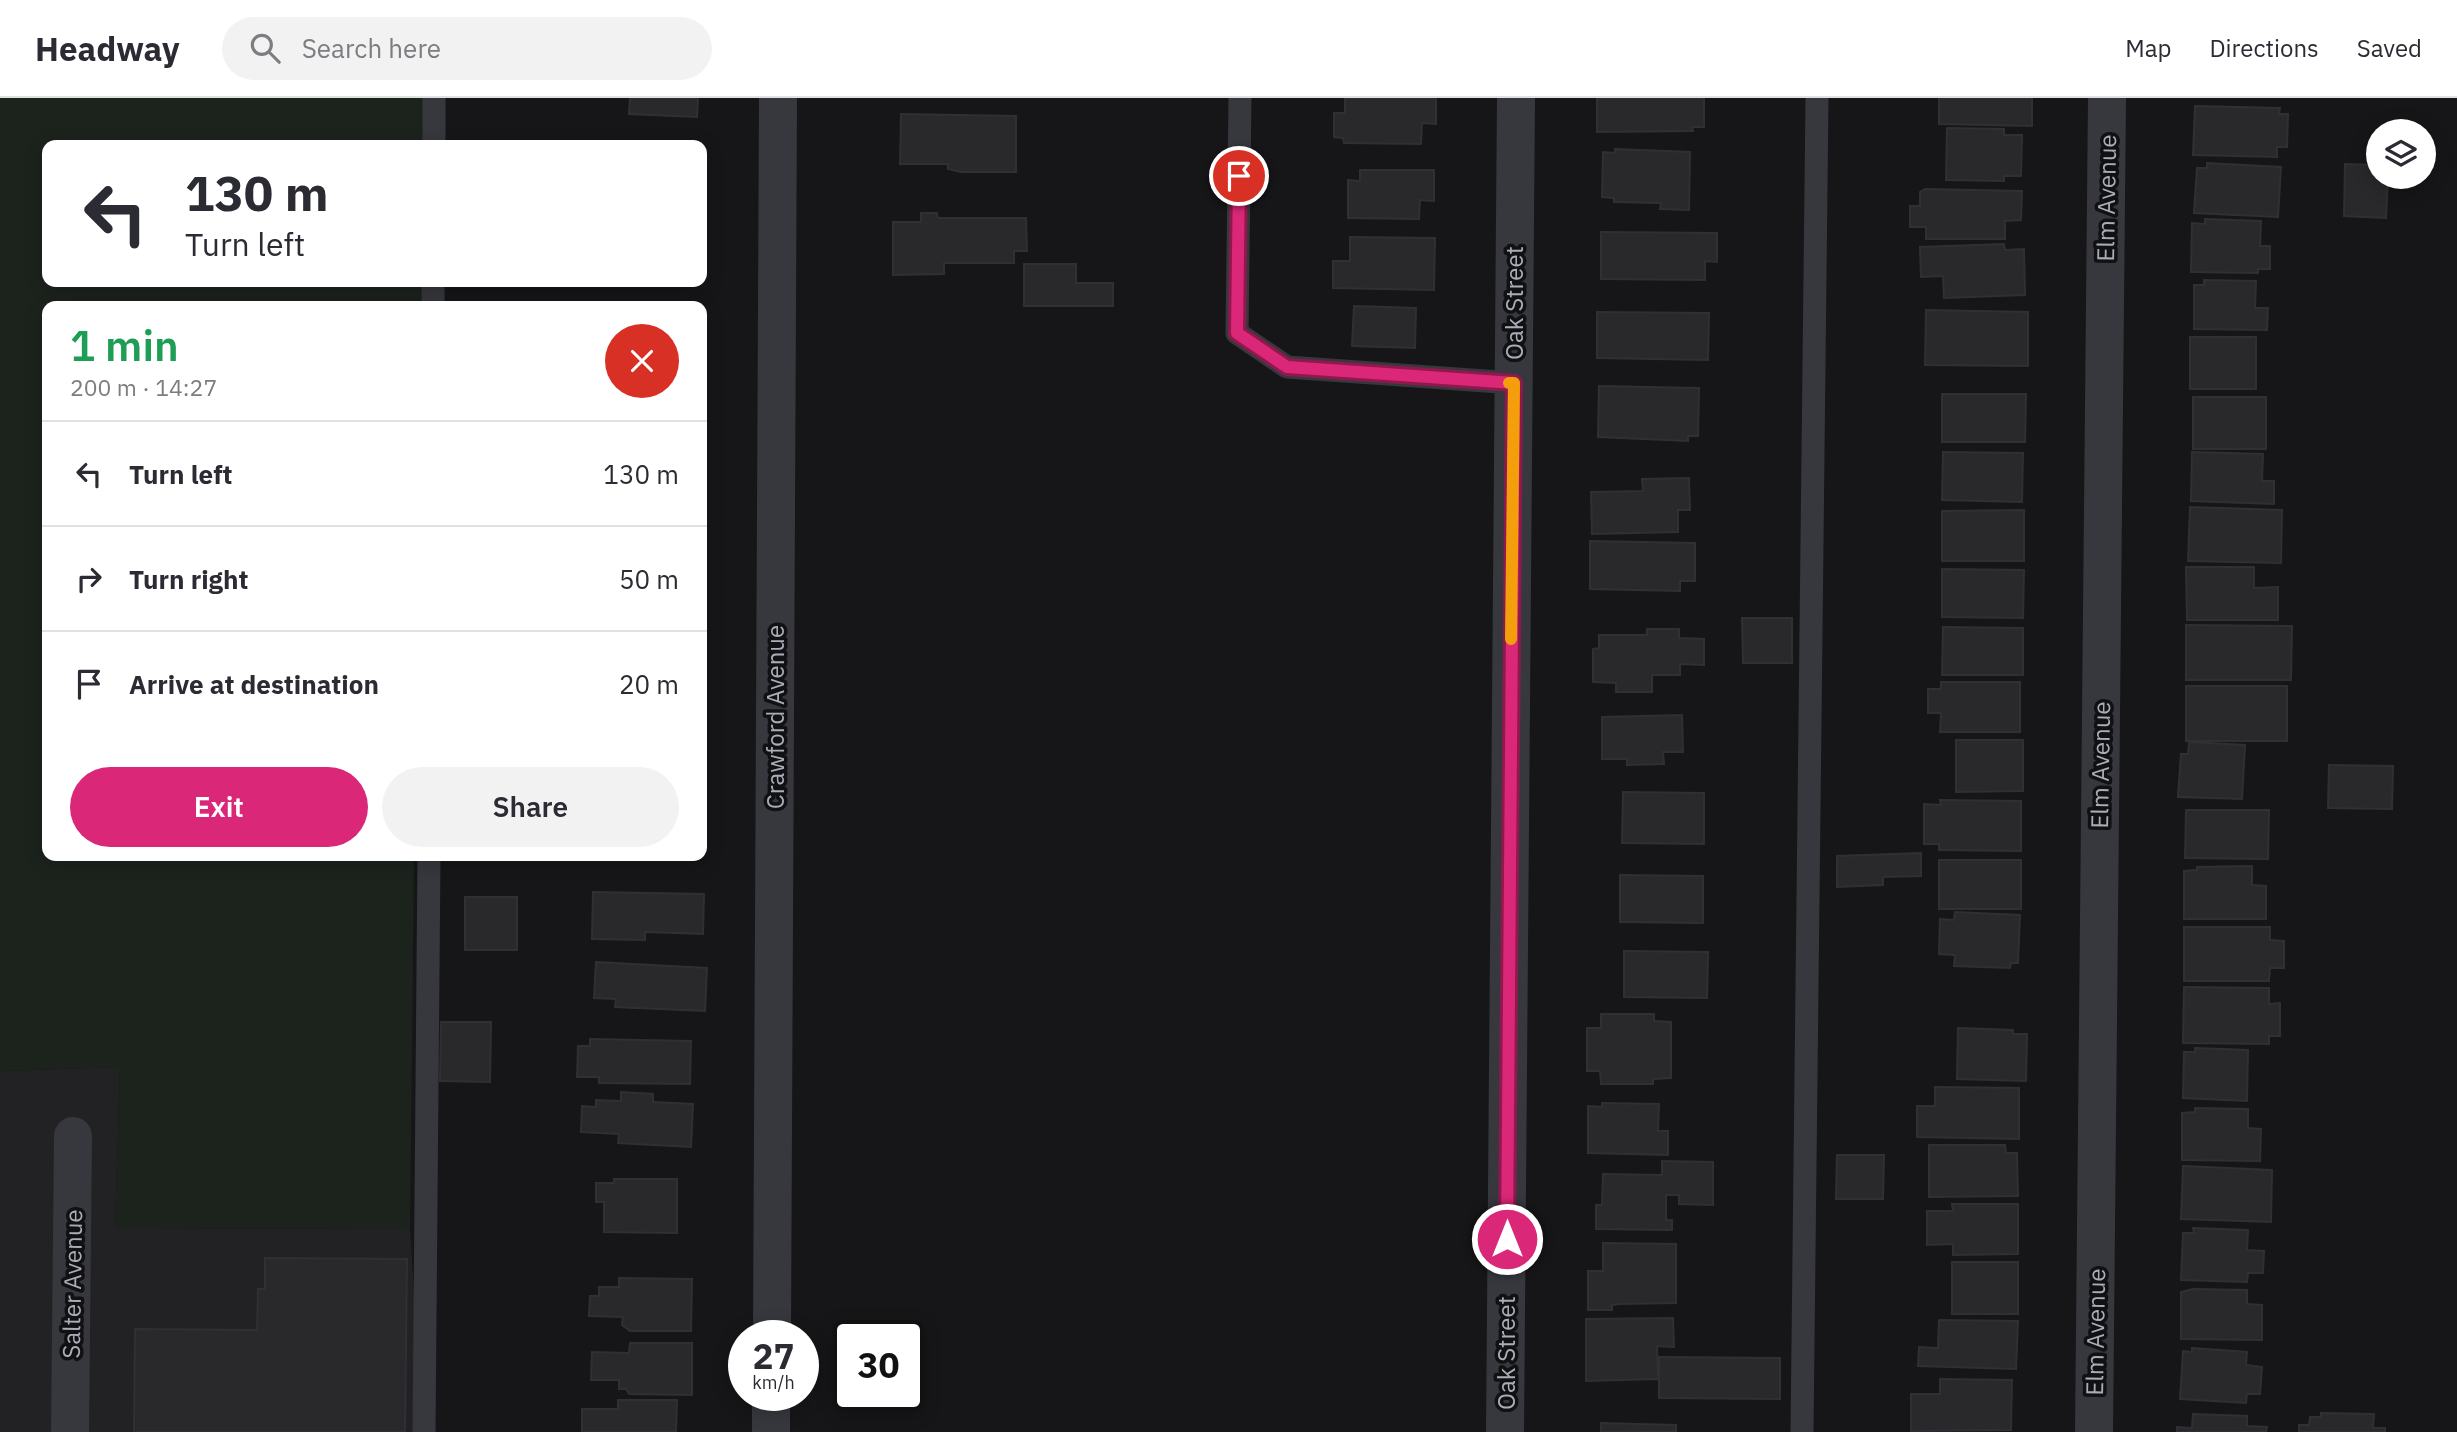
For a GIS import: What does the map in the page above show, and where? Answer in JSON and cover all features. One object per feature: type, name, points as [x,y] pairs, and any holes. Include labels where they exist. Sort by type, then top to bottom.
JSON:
[{"type":"street","name":"Crawford Avenue","points":[[772,1320],[778,98]]},
{"type":"street","name":"Oak Street","points":[[1505,1432],[1516,98]]},
{"type":"street","name":"Elm Avenue","points":[[2094,1432],[2107,98]]},
{"type":"street","name":"Salter Avenue","points":[[70,1432],[73,1136]]},
{"type":"street","points":[[771,1432],[772,1411]]},
{"type":"lane","points":[[434,98],[434,140]]},
{"type":"lane","points":[[1240,98],[1237,333],[1287,367],[1514,383]]},
{"type":"lane","points":[[1802,1432],[1817,98]]},
{"type":"lane","points":[[424,1432],[429,861]]},
{"type":"shaded area","points":[[0,98],[423,98],[423,140],[42,140],[42,287],[421,287],[421,301],[42,301],[42,861],[414,861],[410,1229],[115,1228],[120,1067],[0,1071]]},
{"type":"shaded area","points":[[120,1067],[115,1228],[410,1229],[423,1432],[0,1432],[0,1071]]},
{"type":"building","points":[[630,98],[698,98],[697,117],[629,114]]},
{"type":"building","points":[[1345,98],[1436,98],[1436,124],[1422,123],[1421,144],[1344,143],[1343,138],[1334,137],[1334,113],[1345,113]]},
{"type":"building","points":[[1597,98],[1704,98],[1704,127],[1692,127],[1693,131],[1597,132]]},
{"type":"building","points":[[1939,98],[2032,98],[2032,126],[1939,124]]},
{"type":"building","points":[[2195,106],[2280,108],[2279,114],[2288,114],[2287,147],[2277,147],[2277,157],[2193,155]]},
{"type":"building","points":[[901,114],[1016,116],[1016,172],[961,172],[948,169],[948,164],[900,164]]},
{"type":"building","points":[[1947,128],[2004,129],[2004,135],[2022,135],[2021,176],[2004,176],[2004,181],[1946,180]]},
{"type":"building","points":[[1615,149],[1690,152],[1689,210],[1660,209],[1661,203],[1614,202],[1614,198],[1602,197],[1603,152],[1615,153]]},
{"type":"building","points":[[2207,163],[2281,167],[2278,217],[2194,213],[2197,168],[2207,168]]},
{"type":"building","points":[[2345,164],[2366,165],[2366,189],[2387,189],[2386,218],[2344,216]]},
{"type":"building","points":[[1360,170],[1434,170],[1434,201],[1420,200],[1419,219],[1348,218],[1348,180],[1360,181]]},
{"type":"building","points":[[1925,189],[2022,191],[2021,220],[2005,221],[2005,239],[1926,239],[1926,227],[1910,227],[1910,206],[1920,206],[1920,192]]},
{"type":"building","points":[[921,213],[937,213],[938,218],[1026,218],[1027,251],[1014,251],[1014,263],[944,263],[944,274],[893,275],[893,222],[921,222]]},
{"type":"building","points":[[2205,219],[2261,221],[2260,246],[2270,246],[2270,269],[2258,269],[2258,273],[2191,272],[2192,223],[2205,224]]},
{"type":"building","points":[[1601,232],[1717,233],[1717,262],[1705,261],[1705,280],[1601,279]]},
{"type":"building","points":[[1350,237],[1435,238],[1434,290],[1333,288],[1333,261],[1350,261]]},
{"type":"building","points":[[2004,244],[2005,250],[2024,249],[2025,295],[1944,298],[1943,276],[1921,277],[1920,247]]},
{"type":"building","points":[[1024,264],[1076,264],[1076,283],[1113,283],[1113,306],[1024,306]]},
{"type":"building","points":[[2204,280],[2256,281],[2255,308],[2268,308],[2267,330],[2194,329],[2194,285],[2204,285]]},
{"type":"building","points":[[1354,306],[1416,308],[1415,348],[1352,346]]},
{"type":"building","points":[[1926,310],[2028,312],[2028,366],[1925,365]]},
{"type":"building","points":[[1597,312],[1709,313],[1708,360],[1597,358]]},
{"type":"building","points":[[2190,337],[2256,337],[2256,389],[2190,389]]},
{"type":"building","points":[[1599,386],[1699,388],[1698,436],[1688,436],[1688,441],[1598,437]]},
{"type":"building","points":[[1942,394],[2026,394],[2025,442],[1942,442]]},
{"type":"building","points":[[2193,397],[2266,397],[2266,449],[2193,449]]},
{"type":"building","points":[[1943,452],[2023,453],[2022,502],[1942,500]]},
{"type":"building","points":[[2192,452],[2263,454],[2262,481],[2274,481],[2274,504],[2191,501]]},
{"type":"building","points":[[1689,478],[1690,510],[1678,510],[1678,532],[1592,534],[1591,492],[1643,491],[1642,479]]},
{"type":"building","points":[[2190,507],[2282,510],[2281,563],[2188,561]]},
{"type":"building","points":[[2024,510],[2024,561],[1942,561],[1942,511]]},
{"type":"building","points":[[1590,541],[1695,543],[1695,581],[1680,581],[1680,591],[1590,589]]},
{"type":"building","points":[[2186,567],[2254,567],[2254,588],[2278,587],[2278,620],[2187,620]]},
{"type":"building","points":[[1942,569],[2024,570],[2023,618],[1942,617]]},
{"type":"building","points":[[1742,618],[1792,618],[1792,663],[1743,663]]},
{"type":"building","points":[[2186,625],[2292,626],[2291,680],[2186,680]]},
{"type":"building","points":[[1943,627],[2023,628],[2023,675],[1942,675]]},
{"type":"building","points":[[1647,629],[1679,629],[1679,638],[1704,639],[1704,665],[1680,664],[1680,675],[1652,675],[1652,692],[1616,692],[1616,683],[1593,682],[1593,649],[1599,648],[1599,635],[1647,635]]},
{"type":"building","points":[[1941,682],[2020,682],[2020,732],[1940,732],[1941,713],[1928,713],[1928,689],[1941,689]]},
{"type":"building","points":[[2186,686],[2287,686],[2287,741],[2186,741]]},
{"type":"building","points":[[1682,715],[1683,752],[1663,752],[1664,764],[1627,765],[1627,759],[1602,759],[1602,717]]},
{"type":"building","points":[[1956,740],[2023,740],[2023,791],[1956,792]]},
{"type":"building","points":[[2189,742],[2245,745],[2242,799],[2178,797],[2181,754],[2188,754]]},
{"type":"building","points":[[2329,765],[2393,766],[2392,809],[2328,808]]},
{"type":"building","points":[[1623,792],[1704,793],[1704,844],[1622,843]]},
{"type":"building","points":[[1940,800],[2021,801],[2021,851],[1939,850],[1939,844],[1924,844],[1924,804],[1941,805]]},
{"type":"building","points":[[2186,810],[2269,810],[2268,859],[2185,858]]},
{"type":"building","points":[[1921,853],[1921,876],[1883,877],[1883,885],[1837,887],[1837,856]]},
{"type":"building","points":[[1939,860],[2021,860],[2021,909],[1939,909]]},
{"type":"building","points":[[2252,866],[2252,885],[2266,886],[2266,919],[2184,919],[2184,871],[2197,870],[2197,867]]},
{"type":"building","points":[[1620,875],[1703,876],[1703,923],[1620,922]]},
{"type":"building","points":[[593,892],[704,894],[703,934],[645,932],[645,940],[592,939]]},
{"type":"building","points":[[465,897],[517,897],[517,950],[465,950]]},
{"type":"building","points":[[1955,912],[2020,915],[2018,963],[2011,963],[2010,968],[1954,966],[1955,955],[1939,954],[1940,919],[1954,920]]},
{"type":"building","points":[[2184,927],[2270,927],[2270,940],[2284,941],[2284,968],[2270,968],[2269,981],[2184,981]]},
{"type":"building","points":[[1624,951],[1708,952],[1707,998],[1624,997]]},
{"type":"building","points":[[596,962],[707,968],[705,1011],[615,1007],[616,999],[594,998]]},
{"type":"building","points":[[2184,987],[2269,988],[2269,1004],[2280,1003],[2280,1036],[2269,1036],[2269,1044],[2183,1043]]},
{"type":"building","points":[[1601,1014],[1654,1014],[1654,1021],[1671,1022],[1671,1078],[1653,1079],[1653,1084],[1601,1084],[1600,1071],[1587,1071],[1587,1028],[1601,1028]]},
{"type":"building","points":[[441,1022],[491,1022],[490,1082],[440,1081]]},
{"type":"building","points":[[1958,1028],[2013,1030],[2013,1034],[2027,1034],[2026,1081],[1957,1079]]},
{"type":"building","points":[[590,1039],[691,1041],[690,1084],[599,1083],[599,1077],[577,1077],[578,1046],[590,1046]]},
{"type":"building","points":[[2195,1048],[2248,1050],[2247,1101],[2183,1098],[2184,1052],[2195,1052]]},
{"type":"building","points":[[1935,1087],[2019,1088],[2019,1139],[1917,1137],[1917,1106],[1935,1106]]},
{"type":"building","points":[[621,1092],[653,1094],[653,1102],[693,1104],[691,1147],[618,1143],[619,1134],[581,1132],[582,1106],[596,1107],[596,1100],[621,1101]]},
{"type":"building","points":[[1602,1103],[1659,1104],[1658,1131],[1668,1131],[1668,1155],[1588,1153],[1588,1106],[1602,1107]]},
{"type":"building","points":[[2195,1108],[2248,1109],[2248,1128],[2261,1129],[2260,1161],[2182,1160],[2182,1113],[2195,1112]]},
{"type":"building","points":[[1929,1145],[2005,1145],[2006,1153],[2017,1153],[2018,1196],[1929,1197]]},
{"type":"building","points":[[1837,1155],[1884,1155],[1883,1199],[1836,1199]]},
{"type":"building","points":[[1662,1161],[1713,1162],[1713,1205],[1679,1204],[1679,1195],[1666,1195],[1666,1220],[1672,1220],[1672,1230],[1596,1229],[1596,1205],[1602,1205],[1603,1174],[1662,1175]]},
{"type":"building","points":[[2183,1166],[2272,1170],[2271,1222],[2181,1219]]},
{"type":"building","points":[[614,1179],[677,1179],[677,1233],[604,1232],[604,1202],[596,1202],[596,1183],[614,1183]]},
{"type":"building","points":[[1952,1204],[2018,1204],[2018,1254],[1953,1255],[1953,1244],[1927,1245],[1927,1211],[1953,1211]]},
{"type":"building","points":[[2193,1228],[2248,1230],[2247,1250],[2264,1251],[2263,1273],[2248,1273],[2247,1282],[2181,1280],[2183,1233],[2194,1233]]},
{"type":"building","points":[[1603,1243],[1676,1244],[1676,1303],[1619,1304],[1612,1305],[1612,1310],[1588,1310],[1588,1271],[1603,1271]]},
{"type":"building","points":[[265,1258],[407,1259],[405,1432],[134,1432],[135,1329],[257,1330],[258,1289],[265,1289]]},
{"type":"building","points":[[1952,1262],[2018,1262],[2018,1314],[1952,1314]]},
{"type":"building","points":[[619,1278],[692,1279],[691,1331],[630,1331],[622,1325],[623,1317],[589,1316],[590,1296],[599,1296],[599,1287],[619,1287]]},
{"type":"building","points":[[2193,1289],[2247,1290],[2247,1304],[2262,1305],[2262,1340],[2181,1339],[2181,1292]]},
{"type":"building","points":[[1673,1318],[1674,1347],[1657,1346],[1658,1379],[1586,1381],[1586,1319]]},
{"type":"building","points":[[1939,1320],[2018,1321],[2016,1369],[1918,1366],[1919,1347],[1938,1348]]},
{"type":"building","points":[[630,1343],[692,1343],[692,1395],[629,1394],[626,1389],[619,1389],[619,1380],[591,1380],[592,1352],[629,1353]]},
{"type":"building","points":[[2192,1348],[2247,1352],[2246,1365],[2262,1367],[2260,1394],[2247,1394],[2246,1403],[2180,1399],[2183,1351],[2192,1352]]},
{"type":"building","points":[[1659,1357],[1780,1358],[1780,1399],[1659,1398]]},
{"type":"building","points":[[1940,1379],[2012,1380],[2011,1430],[1911,1431],[1911,1394],[1940,1394]]},
{"type":"building","points":[[618,1400],[677,1400],[676,1432],[582,1432],[582,1409],[618,1409]]},
{"type":"building","points":[[2321,1413],[2374,1414],[2373,1428],[2385,1428],[2385,1432],[2299,1432],[2299,1425],[2309,1425],[2310,1417],[2321,1417]]},
{"type":"building","points":[[2193,1414],[2247,1416],[2247,1426],[2267,1427],[2266,1432],[2177,1432],[2177,1427],[2192,1428]]},
{"type":"building","points":[[1601,1423],[1676,1425],[1676,1432],[1601,1432]]},
{"type":"slow traffic","points":[[1509,383],[1514,383],[1511,639]]},
{"type":"route","points":[[1239,176],[1237,333],[1287,367],[1514,383],[1507,1239]]}]
